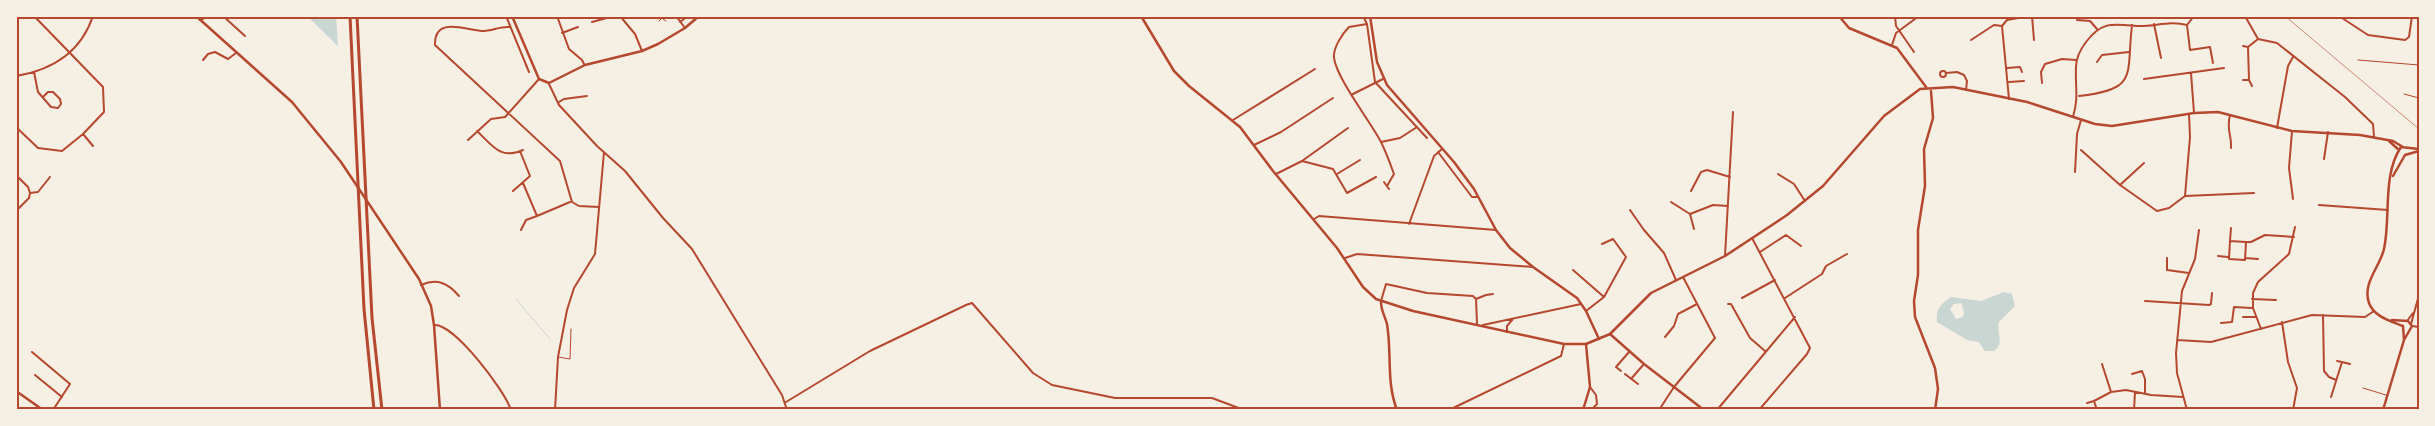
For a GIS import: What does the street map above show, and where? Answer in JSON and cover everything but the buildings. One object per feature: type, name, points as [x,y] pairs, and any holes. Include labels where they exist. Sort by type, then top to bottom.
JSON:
[{"type":"highway","points":[[350,16],[365,318],[374,410]]},
{"type":"highway","points":[[357,16],[372,318],[382,410]]},
{"type":"main road","points":[[196,16],[292,102],[341,162],[421,285],[431,306],[434,325],[440,410]]},
{"type":"main road","points":[[512,16],[539,79],[548,83],[585,65],[642,51],[665,41],[699,16]]},
{"type":"main road","points":[[1141,16],[1180,77],[1233,120],[1314,219],[1344,258],[1363,287],[1381,302],[1564,344],[1586,344],[1610,334],[1642,300],[1657,289],[1725,256],[1805,201],[1825,184],[1884,116],[1910,94],[1926,87],[1953,87],[2045,106],[2081,120],[2112,126],[2194,113],[2218,112],[2292,131],[2328,132],[2374,138],[2419,150]]},
{"type":"main road","points":[[1370,16],[1377,62],[1383,79],[1392,93],[1442,148],[1479,198],[1496,230],[1510,248],[1533,267],[1567,289],[1582,304],[1599,339]]},
{"type":"main road","points":[[1839,16],[1849,28],[1892,45],[1900,52],[1926,87]]},
{"type":"main road","points":[[1930,91],[1933,118],[1924,149],[1925,186],[1918,230],[1918,276],[1914,301],[1915,317],[1935,368],[1938,389],[1935,410]]},
{"type":"main road","points":[[2385,140],[2406,154],[2419,150]]},
{"type":"main road","points":[[2403,147],[2399,151],[2392,170],[2384,249],[2368,289],[2368,299],[2374,311],[2403,327],[2411,326]]},
{"type":"main road","points":[[2403,147],[2406,154]]},
{"type":"main road","points":[[2391,180],[2406,154]]},
{"type":"main road","points":[[1381,302],[1381,309],[1387,322],[1391,392],[1397,410]]},
{"type":"main road","points":[[2391,320],[2406,321],[2411,326]]},
{"type":"main road","points":[[2404,340],[2403,327],[2406,321]]},
{"type":"main road","points":[[2383,410],[2404,340],[2411,326]]},
{"type":"main road","points":[[1610,334],[1629,352],[1704,410]]},
{"type":"main road","points":[[1583,410],[1590,387],[1586,344]]},
{"type":"main road","points":[[16,391],[37,408],[43,410]]},
{"type":"street","points":[[16,127],[40,149],[62,151],[83,134],[104,112],[103,87],[34,16]]},
{"type":"street","points":[[16,76],[54,65],[70,53],[82,39],[92,16]]},
{"type":"street","points":[[200,20],[209,16]]},
{"type":"street","points":[[222,16],[245,36]]},
{"type":"street","points":[[506,16],[528,72]]},
{"type":"street","points":[[556,16],[571,52],[582,60],[585,65]]},
{"type":"street","points":[[592,22],[614,16]]},
{"type":"street","points":[[620,16],[635,34],[642,51]]},
{"type":"street","points":[[676,16],[685,28]]},
{"type":"street","points":[[680,22],[688,16]]},
{"type":"street","points":[[1363,16],[1367,24],[1375,82],[1427,138]]},
{"type":"street","points":[[1894,16],[1899,31],[1914,52]]},
{"type":"street","points":[[1892,45],[1899,31],[1919,16]]},
{"type":"street","points":[[2009,99],[2009,82],[2002,26],[2007,20],[2031,16],[2034,40]]},
{"type":"street","points":[[2194,16],[2187,24],[2190,50],[2210,47]]},
{"type":"street","points":[[2246,16],[2258,39]]},
{"type":"street","points":[[2339,16],[2368,35],[2408,39],[2412,16]]},
{"type":"street","points":[[2077,20],[2090,21],[2097,29]]},
{"type":"street","points":[[2073,117],[2078,96],[2076,60],[2080,51],[2097,29],[2113,24],[2132,25],[2176,22],[2187,24]]},
{"type":"street","points":[[1367,24],[1349,27],[1335,48],[1335,60],[1381,142],[1394,174],[1387,186]]},
{"type":"street","points":[[2154,24],[2161,58]]},
{"type":"street","points":[[1971,40],[1994,25],[2002,26]]},
{"type":"street","points":[[2078,96],[2108,92],[2119,87],[2127,77],[2132,25]]},
{"type":"street","points":[[510,26],[482,31],[447,26],[438,31],[435,45],[560,161],[572,202],[578,206],[599,207]]},
{"type":"street","points":[[562,33],[578,27]]},
{"type":"street","points":[[2243,46],[2248,47],[2258,39]]},
{"type":"street","points":[[2258,39],[2277,43],[2345,98],[2372,124],[2374,138]]},
{"type":"street","points":[[2210,42],[2213,63]]},
{"type":"street","points":[[2248,47],[2249,80],[2252,86]]},
{"type":"street","points":[[203,60],[208,54],[215,52],[228,59],[236,52]]},
{"type":"street","points":[[2097,62],[2102,55],[2129,52]]},
{"type":"street","points":[[522,56],[527,54]]},
{"type":"street","points":[[2277,128],[2288,66],[2293,57]]},
{"type":"street","points":[[2042,83],[2041,72],[2045,64],[2062,59],[2076,60]]},
{"type":"street","points":[[2007,68],[2020,67],[2022,72]]},
{"type":"street","points":[[2144,79],[2224,68]]},
{"type":"street","points":[[1233,120],[1315,69]]},
{"type":"street","points":[[34,72],[38,90],[43,97],[52,108],[57,108],[61,104],[60,99],[53,92],[49,92],[43,97]]},
{"type":"street","points":[[1946,73],[1957,72],[1964,75],[1967,80],[1966,90]]},
{"type":"street","points":[[2191,72],[2194,113]]},
{"type":"street","points":[[468,140],[491,119],[508,114],[539,79]]},
{"type":"street","points":[[1353,94],[1383,79]]},
{"type":"street","points":[[2243,80],[2249,80]]},
{"type":"street","points":[[2009,82],[2024,81]]},
{"type":"street","points":[[548,83],[558,103],[604,152],[625,171],[692,249],[786,402],[787,410]]},
{"type":"street","points":[[1926,87],[1930,91]]},
{"type":"street","points":[[558,103],[564,99],[587,96]]},
{"type":"street","points":[[1254,145],[1280,132],[1333,98]]},
{"type":"street","points":[[1725,256],[1733,112]]},
{"type":"street","points":[[2185,196],[2190,137],[2189,114]]},
{"type":"street","points":[[2230,114],[2227,130],[2231,141],[2231,148]]},
{"type":"street","points":[[2075,172],[2077,134],[2081,120]]},
{"type":"street","points":[[1381,142],[1400,138],[1417,127]]},
{"type":"street","points":[[1276,174],[1302,161],[1348,128]]},
{"type":"street","points":[[477,131],[502,154],[523,150]]},
{"type":"street","points":[[2292,131],[2289,168],[2293,199]]},
{"type":"street","points":[[2324,160],[2328,132]]},
{"type":"street","points":[[83,134],[93,146]]},
{"type":"street","points":[[1409,224],[1434,156],[1442,148]]},
{"type":"street","points":[[2081,150],[2120,185],[2157,211],[2169,208],[2185,196],[2254,193]]},
{"type":"street","points":[[513,191],[530,176],[520,152]]},
{"type":"street","points":[[555,410],[561,334],[572,295],[595,254],[604,152]]},
{"type":"street","points":[[1438,152],[1472,197],[1479,198]]},
{"type":"street","points":[[1337,174],[1360,160]]},
{"type":"street","points":[[1302,161],[1333,169],[1347,193],[1376,177]]},
{"type":"street","points":[[2120,185],[2144,163]]},
{"type":"street","points":[[1691,191],[1701,172],[1707,170],[1730,177]]},
{"type":"street","points":[[1778,174],[1794,184],[1805,201]]},
{"type":"street","points":[[16,175],[28,187],[30,193],[29,198],[16,211]]},
{"type":"street","points":[[30,193],[38,192],[50,177]]},
{"type":"street","points":[[1384,182],[1389,189]]},
{"type":"street","points":[[523,183],[537,216]]},
{"type":"street","points":[[521,230],[526,220],[570,202]]},
{"type":"street","points":[[1671,202],[1690,214],[1694,229]]},
{"type":"street","points":[[1690,214],[1713,205],[1728,206]]},
{"type":"street","points":[[2319,205],[2388,210]]},
{"type":"street","points":[[1630,210],[1664,253],[1676,280]]},
{"type":"street","points":[[1314,219],[1319,216],[1496,230]]},
{"type":"street","points":[[2261,329],[2253,308],[2252,299],[2258,282],[2289,254],[2295,227]]},
{"type":"street","points":[[2229,257],[2231,228]]},
{"type":"street","points":[[2187,410],[2176,365],[2177,340],[2182,291],[2198,251],[2199,230]]},
{"type":"street","points":[[1760,252],[1786,235],[1801,246]]},
{"type":"street","points":[[2230,241],[2251,242],[2265,235],[2294,237]]},
{"type":"street","points":[[1752,238],[1796,317],[1810,348],[1759,410]]},
{"type":"street","points":[[1586,311],[1604,297],[1626,257],[1613,239],[1602,244]]},
{"type":"street","points":[[2245,258],[2246,242]]},
{"type":"street","points":[[1344,258],[1357,254],[1533,267]]},
{"type":"street","points":[[1785,298],[1822,274],[1826,266],[1847,254]]},
{"type":"street","points":[[2218,256],[2258,259]]},
{"type":"street","points":[[2167,258],[2167,270],[2189,273]]},
{"type":"street","points":[[1573,270],[1604,297]]},
{"type":"street","points":[[1659,410],[1674,387],[1715,338],[1683,277]]},
{"type":"street","points":[[1742,298],[1775,280]]},
{"type":"street","points":[[421,285],[438,281],[452,288],[459,296]]},
{"type":"street","points":[[1381,302],[1386,284],[1427,293],[1473,296],[1476,299]]},
{"type":"street","points":[[1476,299],[1493,294]]},
{"type":"street","points":[[2145,301],[2209,305],[2211,304],[2212,294]]},
{"type":"street","points":[[2419,295],[2411,326],[2419,327]]},
{"type":"street","points":[[1476,299],[1479,325],[1582,304]]},
{"type":"street","points":[[2252,299],[2276,300]]},
{"type":"street","points":[[786,402],[870,351],[960,307],[972,304],[1033,373],[1052,385],[1115,398],[1212,398],[1244,410]]},
{"type":"street","points":[[1665,336],[1678,314],[1697,304]]},
{"type":"street","points":[[1728,304],[1731,304],[1750,338],[1765,351]]},
{"type":"street","points":[[2221,323],[2232,322],[2234,307],[2253,308]]},
{"type":"street","points":[[2406,321],[2414,310]]},
{"type":"street","points":[[2177,340],[2211,342],[2282,322],[2323,315],[2364,317],[2374,311]]},
{"type":"street","points":[[2323,315],[2324,371],[2329,377],[2336,380]]},
{"type":"street","points":[[1716,410],[1796,317]]},
{"type":"street","points":[[2243,317],[2256,317]]},
{"type":"street","points":[[1507,332],[1507,326],[1513,319]]},
{"type":"street","points":[[2282,322],[2288,362],[2297,388],[2293,410]]},
{"type":"street","points":[[434,325],[443,326],[454,334],[476,358],[507,401],[511,410]]},
{"type":"street","points":[[1449,410],[1561,356],[1564,344]]},
{"type":"street","points":[[32,352],[68,381],[69,388],[53,410]]},
{"type":"street","points":[[1621,371],[1616,367],[1629,352]]},
{"type":"street","points":[[2337,360],[2350,364]]},
{"type":"street","points":[[2331,397],[2342,362]]},
{"type":"street","points":[[1631,379],[1644,364]]},
{"type":"street","points":[[2102,364],[2111,392]]},
{"type":"street","points":[[2132,374],[2142,371],[2145,379],[2145,394]]},
{"type":"street","points":[[1625,374],[1638,384]]},
{"type":"street","points":[[35,375],[62,397]]},
{"type":"street","points":[[1590,387],[1596,395],[1597,404],[1591,410]]},
{"type":"street","points":[[2087,403],[2111,392],[2135,392],[2183,397]]},
{"type":"street","points":[[2134,410],[2135,392]]},
{"type":"street","points":[[2094,401],[2097,410]]},
{"type":"lane","points":[[659,21],[663,17],[666,21]]},
{"type":"lane","points":[[2358,60],[2419,65]]},
{"type":"lane","points":[[2404,94],[2419,98]]},
{"type":"lane","points":[[558,357],[570,359],[571,329]]},
{"type":"lane","points":[[2363,388],[2387,396]]},
{"type":"shaded area","points":[[307,16],[336,16],[338,46]]},
{"type":"shaded area","points":[[2004,292],[2012,294],[2015,306],[1999,322],[2000,341],[1994,351],[1985,351],[1979,342],[1967,340],[1937,322],[1939,308],[1951,297],[1981,301]],"holes":[[[1961,303],[1964,312],[1963,317],[1956,319],[1950,309],[1954,304]]]},
{"type":"waterway","points":[[516,299],[531,317]]},
{"type":"waterway","points":[[532,318],[550,339]]},
{"type":"railway","points":[[2285,16],[2419,129]]}]
